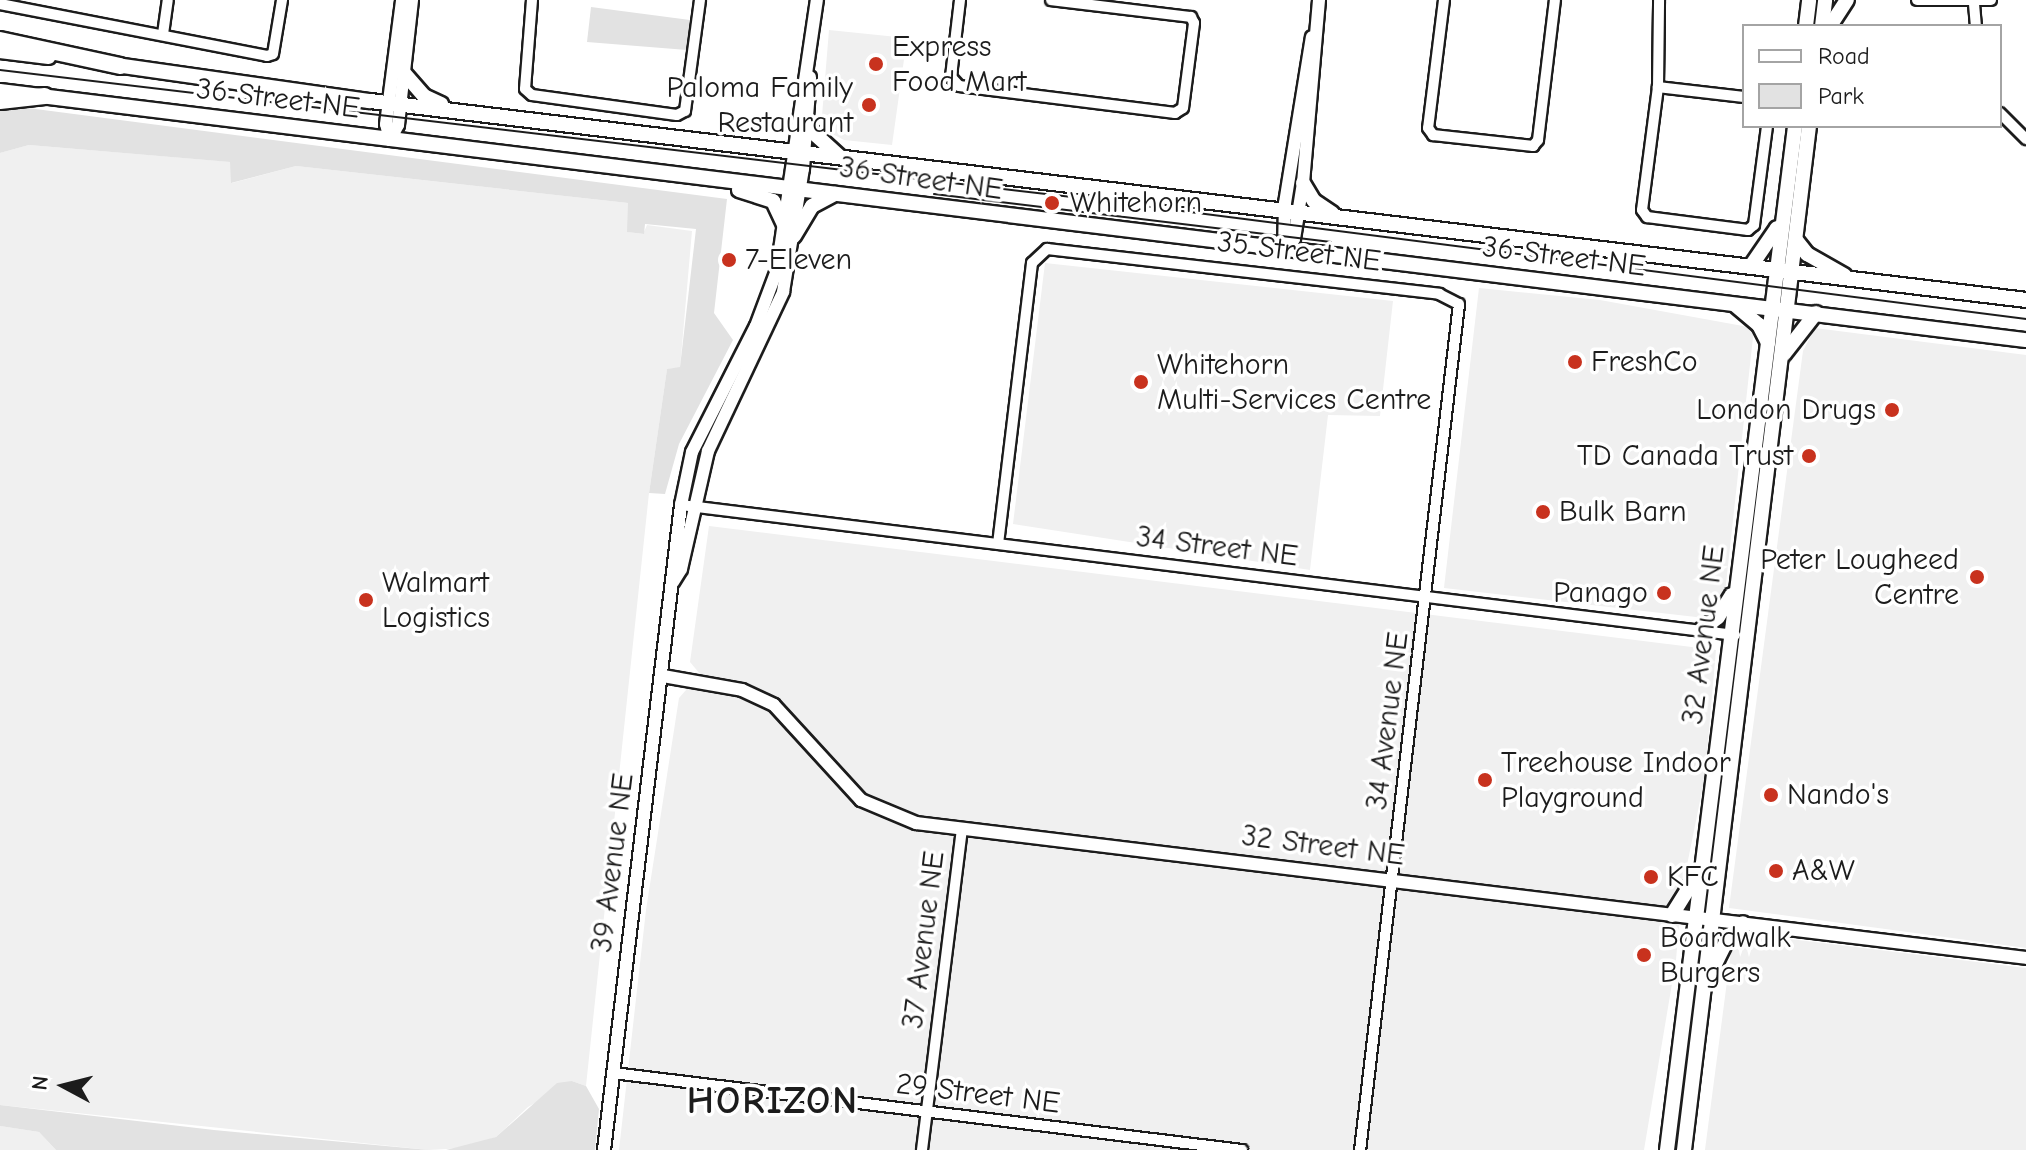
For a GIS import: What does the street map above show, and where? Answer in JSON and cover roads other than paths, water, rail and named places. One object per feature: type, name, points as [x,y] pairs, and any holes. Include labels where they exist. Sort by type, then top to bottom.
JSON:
[{"type":"main road","points":[[1806,24],[1809,0]]},
{"type":"main road","points":[[1822,24],[1825,0]]},
{"type":"main road","points":[[1831,24],[1847,0]]},
{"type":"main road","points":[[0,40],[120,66]]},
{"type":"main road","name":"36 Street NE","points":[[0,51],[394,104],[2026,300]]},
{"type":"main road","points":[[404,73],[424,96],[456,111]]},
{"type":"main road","name":"36 Street NE","points":[[0,91],[2026,340]]},
{"type":"main road","points":[[0,101],[45,96]]},
{"type":"main road","points":[[807,127],[817,141],[842,158]]},
{"type":"main road","name":"32 Avenue NE","points":[[1667,1150],[1747,636],[1781,358],[1783,215],[1795,128]]},
{"type":"main road","name":"32 Avenue NE","points":[[1784,271],[1796,240],[1809,128]]},
{"type":"main road","points":[[717,179],[773,201],[789,231],[812,206],[836,194]]},
{"type":"main road","points":[[1303,183],[1314,201],[1336,216]]},
{"type":"main road","points":[[1751,266],[1783,215]]},
{"type":"main road","points":[[1796,240],[1807,254],[1852,279]]},
{"type":"main road","points":[[1733,304],[1759,325],[1768,344]]},
{"type":"main road","name":"32 Avenue NE","points":[[1684,1150],[1702,991],[1702,863],[1768,344],[1780,309]]},
{"type":"main road","points":[[1781,358],[1816,313]]},
{"type":"main road","points":[[1701,630],[1718,617],[1736,584]]},
{"type":"main road","points":[[1672,915],[1684,901],[1702,863]]},
{"type":"main road","points":[[1702,991],[1716,958],[1743,923]]},
{"type":"street","points":[[163,34],[168,0]]},
{"type":"street","points":[[0,4],[267,56],[273,54],[282,0]]},
{"type":"street","points":[[390,140],[402,0]]},
{"type":"street","points":[[394,104],[404,73],[412,0]]},
{"type":"street","points":[[532,0],[525,89],[677,115],[685,111],[700,0]]},
{"type":"street","points":[[799,153],[817,0]]},
{"type":"street","points":[[960,0],[951,77],[959,86],[1175,113],[1183,108],[1194,23],[1191,17],[1051,0]]},
{"type":"street","points":[[1444,0],[1428,128],[1433,135],[1533,146],[1538,140],[1555,0]]},
{"type":"street","points":[[1659,0],[1658,87],[1642,210],[1647,217],[1748,230],[1754,225],[1767,128]]},
{"type":"street","points":[[1917,0],[1974,4],[1991,0]]},
{"type":"street","points":[[1974,4],[1976,24]]},
{"type":"street","points":[[1291,210],[1303,183],[1318,7]]},
{"type":"street","points":[[1284,250],[1294,239],[1291,210],[1318,7]]},
{"type":"street","points":[[799,153],[807,127],[809,62]]},
{"type":"street","points":[[1658,87],[1742,97]]},
{"type":"street","points":[[2002,115],[2026,139]]},
{"type":"street","name":"39 Avenue NE","points":[[673,582],[716,431],[783,292],[799,153]]},
{"type":"street","name":"39 Avenue NE","points":[[604,1150],[681,505],[701,429],[770,293],[789,231]]},
{"type":"street","name":"35 Street NE","points":[[998,544],[1032,263],[1041,252],[1070,248],[1455,300]]},
{"type":"street","name":"34 Avenue NE","points":[[1360,1150],[1462,311],[1455,300]]},
{"type":"street","name":"34 Street NE","points":[[681,505],[1747,636]]},
{"type":"street","name":"32 Street NE","points":[[663,676],[759,697],[795,723],[861,800],[899,818],[962,831],[1703,917],[2026,958]]},
{"type":"street","name":"37 Avenue NE","points":[[922,1150],[962,831]]},
{"type":"street","name":"29 Street NE","points":[[613,1073],[1242,1150]]},
{"type":"tram line","points":[[0,70],[1080,198],[2026,319]]},
{"type":"tram line","points":[[934,194],[1331,242]]},
{"type":"place","name":"Express Food Mart","points":[[876,64]]},
{"type":"place","name":"Paloma Family Restaurant","points":[[869,105]]},
{"type":"place","name":"Whitehorn","points":[[1052,203]]},
{"type":"place","name":"7-Eleven","points":[[729,260]]},
{"type":"place","name":"FreshCo","points":[[1575,362]]},
{"type":"place","name":"Whitehorn Multi-Services Centre","points":[[1141,382]]},
{"type":"place","name":"London Drugs","points":[[1892,410]]},
{"type":"place","name":"TD Canada Trust","points":[[1809,456]]},
{"type":"place","name":"Bulk Barn","points":[[1543,512]]},
{"type":"place","name":"Peter Lougheed Centre","points":[[1977,577]]},
{"type":"place","name":"Panago","points":[[1664,593]]},
{"type":"place","name":"Walmart Logistics","points":[[366,600]]},
{"type":"place","name":"Treehouse Indoor Playground","points":[[1485,780]]},
{"type":"place","name":"Nando's","points":[[1771,795]]},
{"type":"place","name":"A&W","points":[[1776,871]]},
{"type":"place","name":"KFC","points":[[1651,877]]},
{"type":"place","name":"Boardwalk Burgers","points":[[1644,955]]},
{"type":"district","name":"HORIZON","points":[[773,1102]]}]
